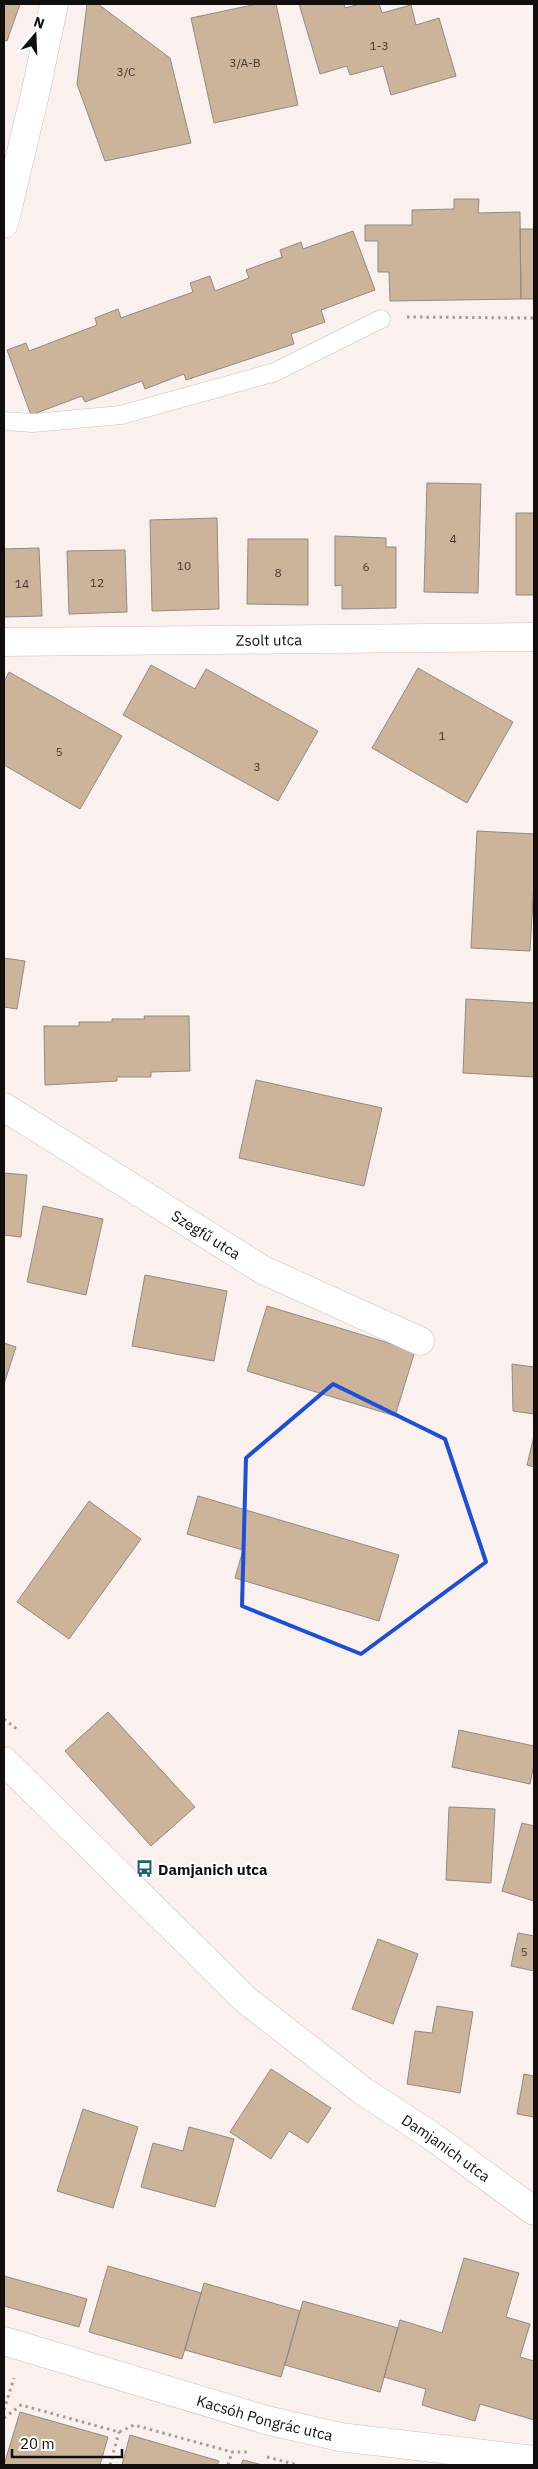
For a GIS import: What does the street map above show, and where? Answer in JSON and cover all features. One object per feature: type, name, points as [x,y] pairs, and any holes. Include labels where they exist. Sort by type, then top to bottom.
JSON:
[{"type":"street","points":[[4,224],[36,90],[54,4]]},
{"type":"street","name":"Zsolt utca","points":[[4,642],[534,637]]},
{"type":"street","name":"Szegfű utca","points":[[4,1107],[263,1270],[420,1341]]},
{"type":"street","name":"Damjanich utca","points":[[4,1761],[246,2000],[363,2091],[434,2136],[534,2211]]},
{"type":"street","name":"Kacsóh Pongrác utca","points":[[4,2341],[266,2420],[340,2438],[534,2460]]},
{"type":"lane","points":[[4,421],[33,423],[121,415],[275,372],[381,319]]},
{"type":"path","points":[[381,319],[416,316],[534,318]]},
{"type":"path","points":[[4,1719],[23,1735]]},
{"type":"path","points":[[4,2418],[21,2405],[119,2432],[134,2425],[232,2452],[246,2451],[255,2453]]},
{"type":"path","points":[[110,2465],[119,2432]]},
{"type":"path","points":[[228,2465],[232,2452]]},
{"type":"path","points":[[263,2456],[298,2465]]},
{"type":"highlighted area","points":[[333,1384],[445,1439],[486,1562],[361,1654],[242,1606],[246,1458]]},
{"type":"building","points":[[4,4],[20,4],[7,41],[4,40]]},
{"type":"building","points":[[87,4],[98,4],[170,58],[191,143],[105,161],[77,84]]},
{"type":"building","points":[[257,4],[276,4],[298,105],[214,123],[191,18]]},
{"type":"building","points":[[299,4],[344,4],[345,8],[360,4],[379,4],[382,13],[411,5],[416,25],[439,18],[456,76],[391,95],[383,66],[350,75],[347,66],[320,74]]},
{"type":"building","points":[[454,199],[479,199],[478,213],[520,212],[521,299],[390,301],[389,272],[378,272],[378,241],[365,241],[365,225],[412,225],[412,210],[454,209]]},
{"type":"building","points":[[520,229],[534,229],[534,299],[521,299]]},
{"type":"building","points":[[353,231],[375,290],[321,310],[325,322],[291,334],[294,344],[186,380],[184,374],[145,389],[142,381],[85,402],[82,396],[31,415],[7,350],[26,343],[29,351],[97,325],[95,318],[118,309],[121,318],[193,292],[190,283],[210,276],[215,291],[249,278],[246,270],[282,257],[280,250],[301,242],[303,249]]},
{"type":"building","points":[[427,483],[481,484],[478,593],[424,592]]},
{"type":"building","points":[[516,513],[534,513],[534,595],[516,595]]},
{"type":"building","points":[[217,518],[219,609],[152,611],[150,520]]},
{"type":"building","points":[[335,536],[386,538],[386,547],[396,547],[396,608],[342,609],[342,585],[335,586]]},
{"type":"building","points":[[248,539],[308,539],[308,605],[247,604]]},
{"type":"building","points":[[39,548],[42,616],[4,617],[4,549]]},
{"type":"building","points":[[125,550],[127,612],[69,614],[67,551]]},
{"type":"building","points":[[151,665],[195,689],[206,669],[318,731],[278,801],[123,715]]},
{"type":"building","points":[[418,668],[513,722],[467,803],[372,748]]},
{"type":"building","points":[[9,672],[122,736],[80,809],[4,765],[4,682]]},
{"type":"building","points":[[477,831],[534,834],[534,882],[530,951],[471,948]]},
{"type":"building","points":[[4,958],[25,961],[17,1009],[4,1007]]},
{"type":"building","points":[[466,999],[534,1003],[534,1077],[463,1073]]},
{"type":"building","points":[[144,1016],[189,1016],[190,1071],[151,1072],[151,1077],[117,1077],[117,1081],[45,1085],[44,1026],[79,1026],[79,1022],[145,1019]]},
{"type":"building","points":[[256,1080],[382,1108],[364,1186],[239,1158]]},
{"type":"building","points":[[4,1173],[27,1175],[21,1237],[4,1235]]},
{"type":"building","points":[[43,1206],[103,1219],[86,1295],[27,1282]]},
{"type":"building","points":[[145,1275],[227,1291],[214,1361],[132,1346]]},
{"type":"building","points":[[267,1306],[415,1351],[395,1416],[247,1371]]},
{"type":"building","points":[[4,1343],[16,1347],[4,1384]]},
{"type":"building","points":[[512,1364],[534,1367],[534,1414],[513,1411]]},
{"type":"building","points":[[534,1436],[534,1467],[527,1465]]},
{"type":"building","points":[[198,1496],[399,1555],[379,1621],[235,1578],[243,1550],[187,1534]]},
{"type":"building","points":[[89,1501],[141,1539],[69,1639],[17,1602]]},
{"type":"building","points":[[108,1712],[195,1807],[151,1846],[65,1751]]},
{"type":"building","points":[[459,1730],[534,1746],[534,1764],[530,1784],[452,1767]]},
{"type":"building","points":[[449,1807],[495,1809],[491,1883],[446,1880]]},
{"type":"building","points":[[522,1823],[534,1826],[534,1901],[502,1891]]},
{"type":"building","points":[[518,1933],[534,1936],[534,1971],[511,1966]]},
{"type":"building","points":[[378,1939],[418,1954],[393,2024],[352,2009]]},
{"type":"building","points":[[437,2006],[473,2012],[460,2093],[407,2084],[415,2031],[432,2033]]},
{"type":"building","points":[[271,2069],[331,2108],[308,2143],[289,2131],[271,2159],[230,2132]]},
{"type":"building","points":[[524,2074],[534,2076],[534,2117],[517,2114]]},
{"type":"building","points":[[83,2109],[138,2127],[113,2208],[57,2191]]},
{"type":"building","points":[[189,2127],[234,2139],[215,2207],[141,2187],[153,2143],[183,2151]]},
{"type":"building","points":[[464,2258],[519,2273],[506,2317],[530,2324],[520,2357],[534,2361],[534,2420],[480,2404],[475,2421],[422,2405],[426,2389],[384,2377],[400,2320],[442,2333]]},
{"type":"building","points":[[108,2266],[201,2293],[182,2359],[89,2332]]},
{"type":"building","points":[[4,2276],[87,2299],[79,2327],[4,2306]]},
{"type":"building","points":[[204,2283],[300,2311],[281,2377],[185,2350]]},
{"type":"building","points":[[303,2301],[398,2328],[380,2392],[285,2365]]},
{"type":"building","points":[[20,2412],[108,2437],[100,2465],[4,2465]]},
{"type":"building","points":[[130,2435],[219,2461],[217,2465],[122,2465]]},
{"type":"building","points":[[243,2460],[263,2465],[241,2465]]},
{"type":"place","name":"Damjanich utca","points":[[144,1869]]}]
